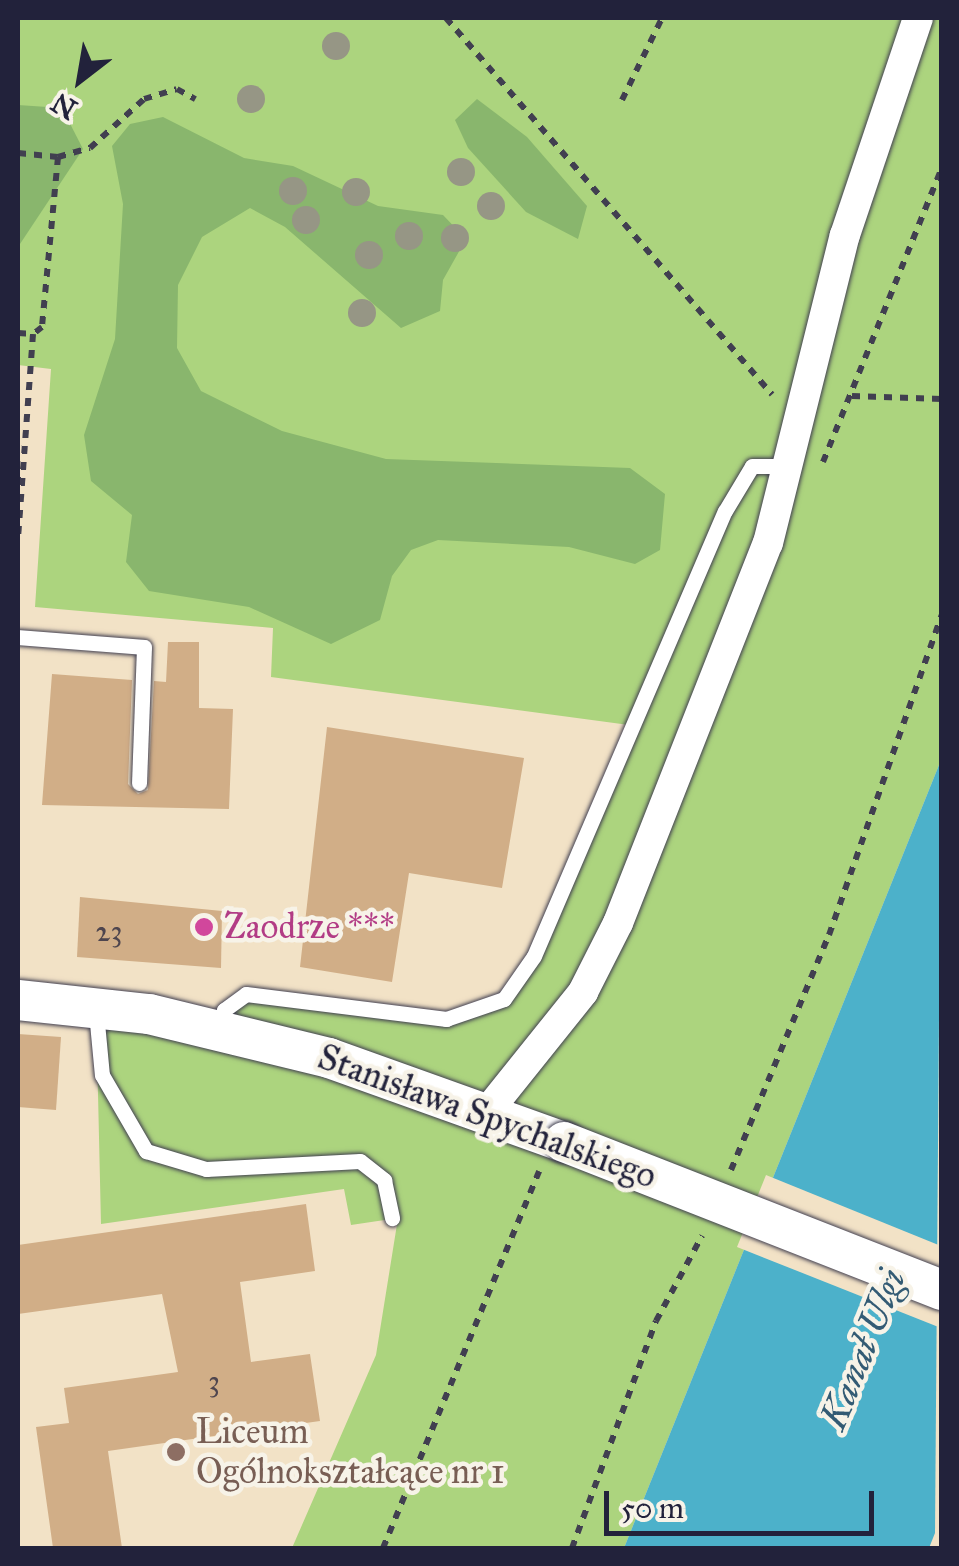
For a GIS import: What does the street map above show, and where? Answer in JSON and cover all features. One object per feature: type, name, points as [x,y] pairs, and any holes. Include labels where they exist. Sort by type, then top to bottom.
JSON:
[{"type":"street","points":[[488,1112],[583,992],[618,923],[779,504],[794,420],[918,18]]},
{"type":"street","name":"Stanisława Spychalskiego","points":[[18,1000],[96,1007],[218,1029],[488,1112],[942,1290]]},
{"type":"lane","points":[[218,1029],[224,1010],[246,994],[446,1019],[504,999],[534,956],[725,511],[752,466],[786,466]]},
{"type":"lane","points":[[18,637],[144,647],[139,783]]},
{"type":"lane","points":[[96,1007],[102,1075],[146,1152],[206,1169],[360,1161],[384,1180],[392,1218]]},
{"type":"path","points":[[446,18],[828,458]]},
{"type":"path","points":[[622,100],[662,18]]},
{"type":"path","points":[[18,153],[58,157],[90,148],[144,99],[177,89],[196,99]]},
{"type":"path","points":[[18,333],[34,334],[42,328],[58,157]]},
{"type":"path","points":[[779,504],[828,458],[942,167]]},
{"type":"path","points":[[18,537],[34,334]]},
{"type":"path","points":[[852,396],[942,399]]},
{"type":"path","points":[[722,1190],[829,935],[942,615]]},
{"type":"path","points":[[383,1548],[558,1140]]},
{"type":"path","points":[[572,1548],[656,1321],[707,1224]]},
{"type":"green space","points":[[18,18],[941,18],[941,760],[624,1548],[292,1548],[376,1355],[398,1218],[351,1225],[344,1189],[101,1224],[96,1007],[217,1029],[246,994],[469,1018],[518,983],[629,725],[271,677],[273,628],[35,607],[51,369],[18,365]]},
{"type":"green space","points":[[477,99],[527,137],[587,206],[578,239],[526,212],[468,148],[455,120]]},
{"type":"green space","points":[[18,105],[62,108],[83,149],[18,247]]},
{"type":"green space","points":[[163,117],[244,158],[293,166],[378,206],[443,215],[466,239],[443,280],[440,311],[401,328],[285,227],[250,208],[202,237],[178,285],[177,348],[201,391],[282,431],[386,459],[630,468],[665,494],[660,550],[635,564],[569,547],[438,540],[411,550],[392,576],[380,620],[331,644],[249,607],[149,591],[126,562],[132,515],[91,481],[84,435],[115,339],[123,204],[112,146],[130,124]]},
{"type":"water","name":"Kanał Ulgi","points":[[941,760],[935,1533],[929,1548],[624,1548]]},
{"type":"pier","points":[[766,1175],[941,1246],[941,1328],[737,1247]]},
{"type":"building","points":[[168,642],[199,642],[199,708],[233,709],[229,809],[42,805],[52,674],[132,680],[128,784],[138,794],[148,790],[154,681],[166,682]]},
{"type":"building","points":[[327,727],[524,758],[502,888],[409,873],[392,982],[300,967]]},
{"type":"building","points":[[80,897],[222,911],[221,968],[77,957]]},
{"type":"building","points":[[18,1034],[61,1037],[56,1110],[18,1107]]},
{"type":"building","points":[[306,1204],[315,1271],[240,1282],[251,1362],[310,1354],[320,1421],[108,1451],[122,1548],[53,1548],[36,1427],[69,1423],[64,1388],[178,1372],[162,1294],[18,1314],[18,1245]]},
{"type":"place","name":"Zaodrze ***","points":[[204,927]]},
{"type":"place","name":"Liceum Ogólnokształcące nr 1","points":[[176,1452]]}]
